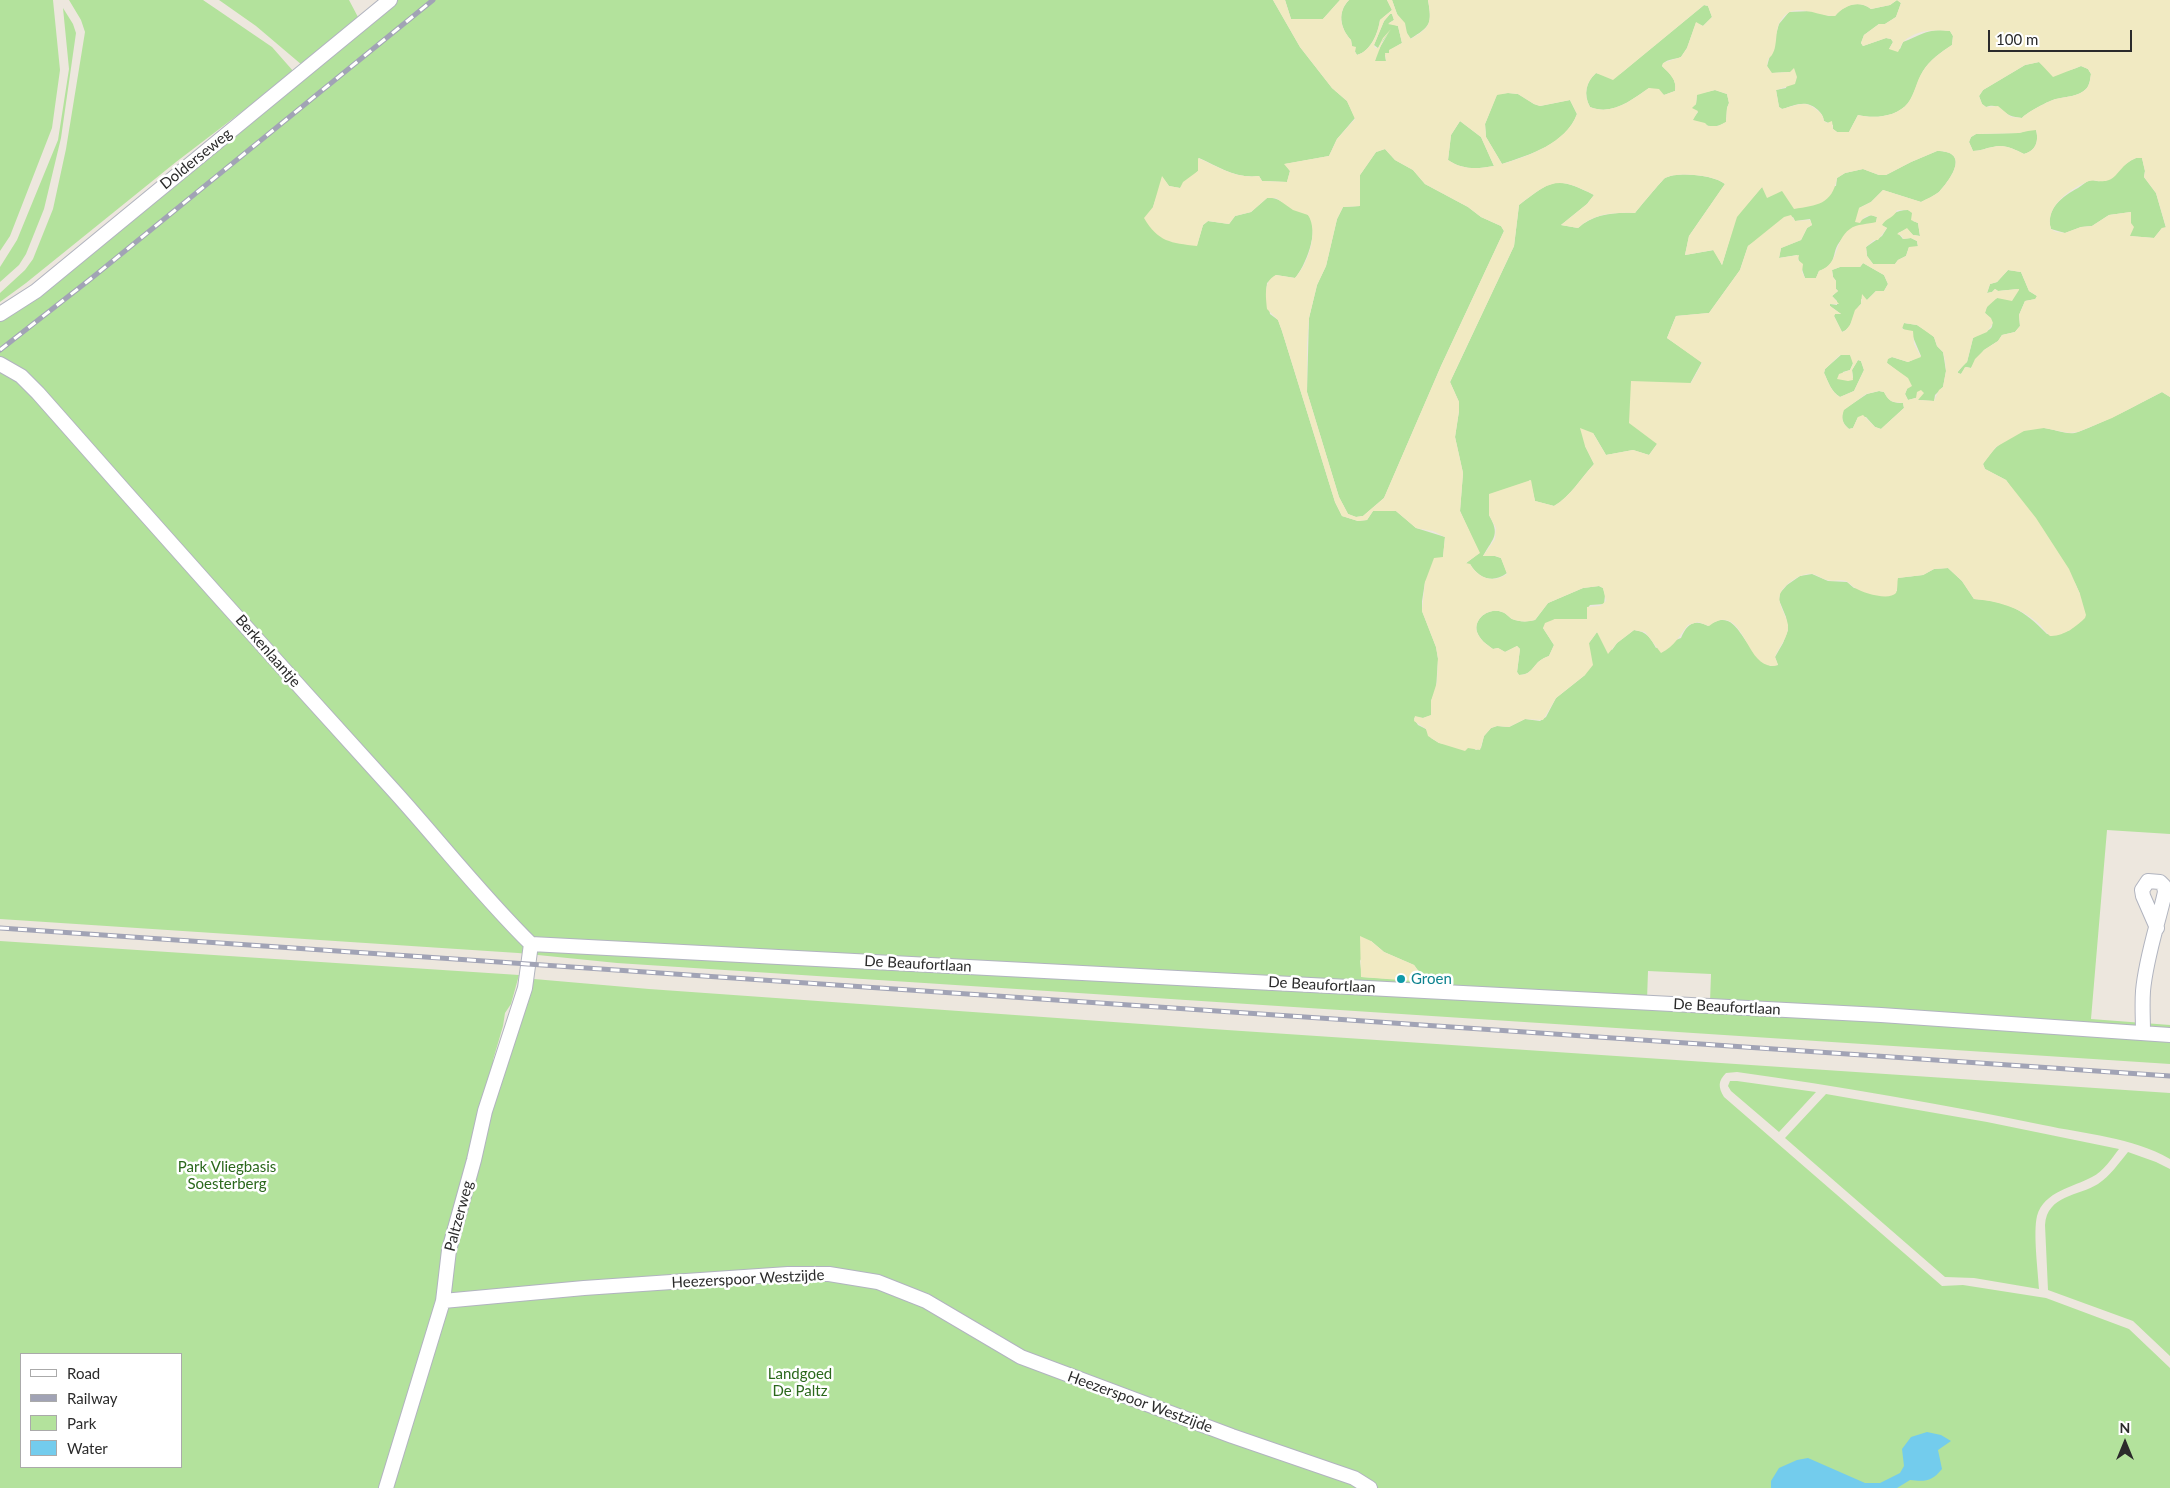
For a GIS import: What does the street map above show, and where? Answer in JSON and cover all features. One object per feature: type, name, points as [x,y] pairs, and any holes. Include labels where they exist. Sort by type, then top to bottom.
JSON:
[{"type":"street","name":"Dolderseweg","points":[[0,314],[36,291],[390,0]]},
{"type":"street","name":"Berkenlaantje","points":[[0,364],[21,376],[38,393],[303,692],[531,944]]},
{"type":"street","points":[[2143,1034],[2146,976],[2157,928]]},
{"type":"street","name":"De Beaufortlaan","points":[[531,944],[1881,1015],[2170,1035]]},
{"type":"street","name":"Paltzerweg","points":[[386,1488],[443,1301],[449,1250],[474,1160],[485,1111],[525,988],[531,944]]},
{"type":"street","name":"Heezerspoor Westzijde","points":[[443,1301],[584,1288],[788,1274],[829,1274],[878,1282],[926,1301],[1021,1357],[1213,1429],[1354,1478],[1370,1488]]},
{"type":"green space","points":[[0,0],[53,0],[60,70],[52,128],[10,236],[0,251]]},
{"type":"green space","points":[[69,0],[203,0],[272,47],[294,72],[176,162],[0,302],[0,293],[25,270],[33,259],[53,209],[66,149],[85,32],[81,20]]},
{"type":"green space","points":[[219,0],[349,0],[359,19],[302,65],[256,26]]},
{"type":"green space","points":[[397,0],[1273,0],[1300,47],[1332,88],[1347,101],[1355,118],[1337,139],[1329,156],[1285,164],[1290,171],[1287,182],[1262,181],[1259,176],[1235,174],[1199,158],[1198,171],[1180,188],[1169,186],[1163,178],[1153,207],[1197,245],[1203,225],[1208,221],[1229,224],[1235,216],[1251,212],[1267,198],[1278,200],[1309,216],[1312,222],[1312,239],[1307,257],[1299,273],[1295,278],[1276,275],[1267,283],[1266,293],[1270,314],[1278,320],[1282,331],[1335,502],[1342,516],[1358,521],[1367,520],[1373,511],[1396,511],[1416,528],[1445,537],[1443,557],[1425,582],[1422,601],[1422,611],[1436,647],[1438,659],[1436,689],[1431,701],[1432,715],[1423,718],[1415,717],[1414,719],[1418,725],[1426,729],[1431,738],[1439,743],[1472,747],[1476,750],[1481,748],[1484,736],[1491,728],[1497,726],[1509,727],[1525,719],[1540,721],[1546,717],[1556,698],[1585,675],[1589,643],[1597,632],[1612,650],[1617,643],[1634,630],[1648,636],[1656,648],[1681,638],[1688,626],[1692,624],[1699,623],[1708,626],[1716,621],[1723,620],[1733,624],[1750,646],[1770,666],[1778,665],[1775,657],[1788,630],[1786,617],[1779,600],[1780,593],[1787,585],[1800,576],[1812,574],[1828,581],[1847,582],[1854,588],[1897,591],[1897,578],[1923,575],[1934,569],[1948,568],[1962,581],[1974,599],[1997,602],[2015,608],[2031,619],[2047,634],[2057,635],[2070,630],[2080,594],[2075,583],[2006,480],[1985,469],[1983,464],[2001,443],[2017,433],[2035,428],[2044,428],[2074,433],[2089,428],[2162,392],[2170,397],[2170,834],[2107,830],[2091,1019],[2170,1025],[2170,1064],[617,963],[518,953],[0,919],[0,317]],"holes":[[[1371,941],[1384,952],[1414,965],[1426,981],[1362,977],[1360,961]],[[1648,971],[1711,974],[1710,1002],[1647,1000]]]},
{"type":"green space","points":[[1285,0],[1340,0],[1323,19],[1291,19]]},
{"type":"green space","points":[[1349,0],[1387,0],[1392,10],[1380,20],[1376,36],[1370,46],[1357,55],[1341,20],[1345,5]]},
{"type":"green space","points":[[1392,0],[1428,0],[1430,19],[1426,27],[1410,39]]},
{"type":"green space","points":[[1897,0],[1901,3],[1896,17],[1885,24],[1879,24],[1864,35],[1861,43],[1863,46],[1886,38],[1891,39],[1893,42],[1889,49],[1900,49],[1903,42],[1926,32],[1936,30],[1950,31],[1953,36],[1952,45],[1936,56],[1923,71],[1908,103],[1903,108],[1885,116],[1871,117],[1858,115],[1849,132],[1837,132],[1833,129],[1833,125],[1824,121],[1822,115],[1814,107],[1801,104],[1782,109],[1779,107],[1776,90],[1786,88],[1790,72],[1771,73],[1767,66],[1779,24],[1789,12],[1813,11],[1835,16],[1848,6],[1857,4],[1871,9],[1890,5]]},
{"type":"green space","points":[[1704,5],[1708,6],[1712,17],[1703,26],[1696,23],[1687,48],[1681,57],[1663,63],[1662,66],[1674,80],[1675,91],[1664,95],[1649,88],[1628,102],[1614,108],[1606,110],[1590,107],[1586,93],[1590,80],[1596,73],[1607,76],[1620,74]]},
{"type":"green space","points":[[63,8],[76,33],[61,138],[44,209],[26,254],[19,265],[0,282],[0,267],[17,240],[58,140],[69,69]]},
{"type":"green space","points":[[1392,14],[1394,20],[1389,23],[1398,26],[1402,43],[1385,55],[1386,61],[1375,61],[1376,54],[1389,32],[1378,48],[1374,45],[1384,21]]},
{"type":"green space","points":[[2039,62],[2049,69],[2059,72],[2081,66],[2088,69],[2091,74],[2090,82],[2086,89],[2080,93],[2049,102],[2022,118],[2009,115],[1996,106],[1986,107],[1982,104],[1979,96],[1983,90],[2025,65]]},
{"type":"green space","points":[[1715,90],[1727,94],[1729,103],[1726,122],[1714,126],[1692,120],[1698,112],[1691,108],[1696,104],[1697,94]]},
{"type":"green space","points":[[1497,94],[1518,94],[1540,106],[1570,100],[1577,114],[1572,124],[1556,141],[1524,157],[1502,164],[1486,137],[1485,124]]},
{"type":"green space","points":[[1460,121],[1481,137],[1494,166],[1470,168],[1459,166],[1448,160],[1451,135]]},
{"type":"green space","points":[[2036,130],[2037,142],[2031,151],[2024,154],[2001,146],[1973,151],[1969,142],[1971,137],[1976,134],[2019,133]]},
{"type":"green space","points":[[1385,149],[1395,160],[1413,170],[1425,184],[1468,207],[1481,217],[1501,226],[1504,231],[1441,366],[1384,498],[1363,516],[1356,517],[1348,514],[1339,497],[1307,392],[1309,318],[1317,285],[1326,266],[1337,219],[1343,207],[1360,206],[1360,175],[1376,152]]},
{"type":"green space","points":[[1937,151],[1947,152],[1953,155],[1956,160],[1953,173],[1939,192],[1921,202],[1883,190],[1871,202],[1859,208],[1861,220],[1871,215],[1877,217],[1876,223],[1857,228],[1844,236],[1838,245],[1832,262],[1819,271],[1816,278],[1805,278],[1797,255],[1779,258],[1781,248],[1801,240],[1807,228],[1812,225],[1810,219],[1795,221],[1793,217],[1748,246],[1740,270],[1709,313],[1676,316],[1667,338],[1702,362],[1657,444],[1649,455],[1633,450],[1606,455],[1593,433],[1585,446],[1594,464],[1571,492],[1560,502],[1554,506],[1535,501],[1530,480],[1489,515],[1495,532],[1493,540],[1483,556],[1501,558],[1507,573],[1496,578],[1486,578],[1477,573],[1470,564],[1465,564],[1479,553],[1460,511],[1463,473],[1455,437],[1459,402],[1450,382],[1514,246],[1519,205],[1548,185],[1563,183],[1571,185],[1594,195],[1587,204],[1561,225],[1578,228],[1584,223],[1605,215],[1635,213],[1665,178],[1687,174],[1713,178],[1725,184],[1689,236],[1685,255],[1714,250],[1722,265],[1736,217],[1762,187],[1782,190],[1836,186],[1837,178],[1845,173],[1863,169],[1879,175],[1886,175]]},
{"type":"green space","points":[[2136,158],[2142,158],[2145,171],[2144,177],[2156,193],[2166,228],[2162,228],[2154,238],[2129,236],[2131,212],[2109,215],[2092,226],[2081,227],[2065,233],[2051,229],[2050,222],[2053,209],[2061,199],[2088,181],[2105,179]]},
{"type":"green space","points":[[1908,210],[1912,212],[1913,221],[1918,223],[1920,236],[1913,235],[1907,229],[1898,233],[1903,239],[1911,238],[1917,241],[1918,247],[1909,247],[1906,256],[1895,264],[1873,264],[1867,256],[1866,247],[1882,236],[1887,228],[1881,225],[1887,219],[1896,212]]},
{"type":"green space","points":[[1863,263],[1884,275],[1888,284],[1884,291],[1876,291],[1867,300],[1861,299],[1861,304],[1849,327],[1842,332],[1834,316],[1835,314],[1841,314],[1830,306],[1830,304],[1837,305],[1837,301],[1832,296],[1838,291],[1832,270],[1840,267],[1860,267]]},
{"type":"green space","points":[[2008,270],[2021,272],[2029,291],[2037,296],[2036,299],[2025,301],[2019,315],[2020,326],[2015,332],[2002,335],[1998,341],[1984,350],[1971,368],[1966,367],[1961,374],[1957,373],[1967,362],[1973,338],[1987,331],[1992,326],[1990,319],[1985,313],[1986,308],[1998,298],[2018,289],[1998,291],[1995,289],[1987,293],[1990,284],[1997,282]]},
{"type":"green space","points":[[1904,323],[1917,325],[1928,332],[1934,337],[1937,346],[1943,352],[1946,371],[1943,387],[1935,395],[1934,401],[1918,400],[1919,397],[1908,400],[1905,394],[1907,389],[1896,370],[1887,363],[1887,359],[1892,357],[1908,362],[1921,356],[1913,337],[1901,327]]},
{"type":"green space","points":[[1842,354],[1850,355],[1854,361],[1850,370],[1843,372],[1842,380],[1853,378],[1852,370],[1858,360],[1861,361],[1864,370],[1854,391],[1840,397],[1832,389],[1824,373],[1825,369]]},
{"type":"green space","points":[[1879,391],[1884,392],[1891,401],[1903,403],[1904,408],[1881,429],[1875,427],[1866,417],[1858,417],[1853,428],[1849,429],[1843,420],[1843,410],[1867,394]]},
{"type":"green space","points":[[1599,586],[1603,588],[1605,595],[1604,604],[1590,605],[1587,609],[1589,617],[1587,619],[1555,619],[1543,628],[1554,645],[1549,656],[1543,658],[1524,674],[1519,675],[1517,672],[1520,649],[1517,646],[1505,652],[1498,648],[1493,649],[1482,640],[1477,632],[1476,627],[1480,618],[1488,612],[1497,611],[1515,620],[1532,621],[1535,620],[1548,603],[1583,588]]},
{"type":"green space","points":[[0,941],[519,975],[511,1004],[505,1013],[493,1060],[500,1072],[534,979],[649,989],[1212,1029],[2170,1093],[2170,1159],[2140,1146],[2108,1137],[1852,1089],[1737,1072],[1726,1073],[1721,1079],[1720,1084],[1724,1097],[1942,1286],[1963,1285],[2046,1298],[2129,1329],[2170,1368],[2170,1488],[0,1488]]},
{"type":"green space","points":[[1730,1081],[1816,1092],[1779,1132],[1731,1091],[1728,1086]]},
{"type":"green space","points":[[1826,1094],[1987,1122],[2119,1149],[2100,1172],[2053,1195],[2041,1208],[2037,1216],[2035,1232],[2039,1289],[1974,1278],[1945,1277],[1785,1138]]},
{"type":"green space","points":[[2128,1152],[2170,1169],[2170,1356],[2133,1321],[2048,1290],[2045,1225],[2051,1208],[2065,1198],[2098,1184]]},
{"type":"sand","points":[[1273,0],[1285,0],[1291,19],[1323,19],[1340,0],[1349,0],[1341,15],[1341,20],[1352,46],[1356,47],[1355,52],[1357,55],[1370,46],[1378,31],[1380,20],[1392,10],[1387,0],[1392,0],[1397,14],[1405,23],[1407,33],[1411,39],[1423,31],[1428,24],[1430,14],[1428,0],[1897,0],[2170,0],[2170,397],[2162,392],[2112,418],[2078,432],[2069,433],[2044,428],[2024,431],[1996,447],[1983,464],[1985,469],[2006,480],[2036,518],[2069,569],[2080,594],[2086,615],[2085,618],[2065,633],[2050,636],[2037,622],[2023,612],[1999,603],[1974,599],[1962,581],[1948,568],[1934,569],[1923,575],[1898,578],[1896,593],[1888,596],[1864,592],[1846,581],[1829,581],[1809,574],[1799,576],[1781,592],[1779,600],[1788,629],[1775,657],[1778,665],[1767,665],[1758,659],[1738,629],[1731,622],[1721,620],[1709,626],[1698,622],[1688,625],[1673,644],[1661,653],[1645,632],[1634,630],[1617,643],[1608,654],[1597,632],[1589,643],[1593,665],[1585,675],[1556,698],[1543,720],[1525,719],[1509,727],[1497,726],[1491,728],[1484,736],[1480,750],[1468,748],[1465,751],[1439,743],[1428,736],[1426,729],[1414,721],[1415,716],[1423,718],[1431,715],[1431,701],[1437,682],[1438,658],[1436,647],[1422,611],[1425,582],[1434,558],[1443,557],[1445,537],[1433,531],[1416,528],[1396,511],[1373,511],[1367,520],[1358,521],[1342,516],[1335,502],[1282,331],[1278,320],[1267,309],[1266,299],[1267,285],[1272,278],[1276,275],[1295,278],[1304,265],[1312,239],[1311,222],[1308,215],[1293,210],[1276,198],[1267,198],[1251,212],[1235,216],[1229,224],[1208,221],[1203,225],[1197,246],[1180,244],[1160,237],[1144,218],[1153,207],[1162,176],[1169,186],[1180,188],[1183,182],[1198,171],[1198,158],[1235,174],[1259,176],[1262,181],[1287,182],[1290,171],[1284,164],[1329,156],[1337,139],[1355,119],[1347,101],[1332,88],[1300,47]],"holes":[[[1897,0],[1901,3],[1896,17],[1885,24],[1879,24],[1864,35],[1861,43],[1863,46],[1886,38],[1891,39],[1893,42],[1889,49],[1898,52],[1904,41],[1920,32],[1932,30],[1950,31],[1953,36],[1952,45],[1936,56],[1923,71],[1914,92],[1903,108],[1885,116],[1871,117],[1858,115],[1849,132],[1837,132],[1833,129],[1832,121],[1827,123],[1824,121],[1823,116],[1809,105],[1801,104],[1782,109],[1779,107],[1776,90],[1795,84],[1797,77],[1794,68],[1790,72],[1772,73],[1767,66],[1768,59],[1774,51],[1777,30],[1786,14],[1799,10],[1835,16],[1843,9],[1857,4],[1871,9],[1890,5]],[[1704,5],[1708,6],[1712,17],[1703,26],[1696,22],[1687,48],[1681,57],[1663,63],[1662,66],[1674,80],[1675,91],[1664,95],[1659,89],[1649,88],[1614,108],[1598,109],[1590,107],[1586,93],[1588,84],[1596,73],[1613,80]],[[1392,14],[1394,20],[1388,24],[1398,26],[1402,43],[1389,50],[1389,53],[1385,53],[1386,61],[1375,61],[1383,40],[1391,29],[1383,38],[1378,48],[1375,48],[1374,45],[1384,21]],[[2039,62],[2053,77],[2081,66],[2088,69],[2091,74],[2090,82],[2083,91],[2076,95],[2049,102],[2022,118],[2011,117],[1998,106],[1986,107],[1982,104],[1979,96],[1983,90],[2025,65]],[[1715,90],[1727,94],[1729,103],[1726,122],[1718,126],[1708,126],[1705,123],[1693,120],[1698,111],[1692,108],[1696,104],[1697,95]],[[1518,94],[1540,106],[1570,100],[1577,114],[1572,124],[1564,133],[1546,147],[1502,164],[1486,137],[1485,124],[1497,95]],[[1460,121],[1481,137],[1494,166],[1470,168],[1448,160],[1451,135]],[[2036,130],[2037,138],[2034,148],[2024,154],[2001,146],[1973,151],[1969,142],[1971,137],[1976,134],[2019,133]],[[1385,149],[1395,160],[1413,170],[1425,184],[1468,207],[1481,217],[1501,226],[1504,231],[1441,366],[1384,498],[1363,516],[1356,517],[1348,514],[1339,497],[1307,392],[1307,343],[1309,318],[1317,285],[1326,266],[1337,219],[1343,207],[1360,206],[1360,175],[1376,152]],[[1937,151],[1947,152],[1953,155],[1956,160],[1949,180],[1939,192],[1921,202],[1883,190],[1871,202],[1859,208],[1855,222],[1860,223],[1863,218],[1870,215],[1877,217],[1876,222],[1850,229],[1841,240],[1831,263],[1819,271],[1816,278],[1805,278],[1802,272],[1803,264],[1798,260],[1799,255],[1779,258],[1781,248],[1801,240],[1807,228],[1812,225],[1810,220],[1795,221],[1791,215],[1784,217],[1748,246],[1740,270],[1709,313],[1676,316],[1667,338],[1702,363],[1691,383],[1631,381],[1629,423],[1657,444],[1649,455],[1633,450],[1606,455],[1593,433],[1580,428],[1585,446],[1594,464],[1560,502],[1554,506],[1535,501],[1531,480],[1489,494],[1489,515],[1496,528],[1495,539],[1483,556],[1501,558],[1507,574],[1496,579],[1486,578],[1477,573],[1470,564],[1466,563],[1480,553],[1460,511],[1463,473],[1455,437],[1459,402],[1450,382],[1514,246],[1519,205],[1547,186],[1563,183],[1572,185],[1594,195],[1587,204],[1561,225],[1578,228],[1598,216],[1635,213],[1665,178],[1687,174],[1713,178],[1725,184],[1689,236],[1685,255],[1713,250],[1722,265],[1737,217],[1762,187],[1767,198],[1782,191],[1794,209],[1816,205],[1827,199],[1835,187],[1837,178],[1845,173],[1863,169],[1879,175],[1886,175]],[[2136,158],[2142,158],[2145,171],[2144,177],[2156,193],[2166,227],[2162,228],[2154,238],[2130,236],[2134,227],[2131,223],[2131,212],[2109,215],[2092,226],[2081,227],[2065,233],[2056,232],[2051,229],[2051,213],[2067,193],[2089,181],[2109,180]],[[1897,210],[1908,210],[1912,213],[1911,220],[1918,223],[1920,236],[1913,235],[1907,228],[1897,234],[1902,236],[1903,239],[1911,238],[1917,241],[1918,246],[1909,247],[1906,256],[1895,264],[1873,264],[1867,256],[1866,247],[1874,240],[1878,240],[1887,228],[1882,225]],[[1863,263],[1884,275],[1888,284],[1884,291],[1876,291],[1867,300],[1862,294],[1861,304],[1855,310],[1850,325],[1842,332],[1834,316],[1835,314],[1841,314],[1830,306],[1830,304],[1839,304],[1832,296],[1838,291],[1832,270],[1840,267],[1860,267]],[[2008,270],[2021,272],[2029,291],[2037,296],[2035,299],[2025,301],[2019,315],[2020,326],[2015,332],[2002,335],[1998,341],[1984,350],[1975,359],[1971,368],[1965,367],[1961,374],[1958,373],[1967,362],[1973,338],[1987,332],[1993,323],[1991,318],[1985,313],[1987,307],[1997,298],[2012,301],[2019,289],[1998,291],[1995,289],[1987,293],[1990,284],[1997,282]],[[1904,323],[1917,325],[1934,337],[1937,346],[1943,352],[1946,371],[1943,387],[1939,390],[1934,401],[1918,400],[1924,393],[1921,390],[1917,392],[1916,398],[1908,400],[1905,394],[1907,389],[1912,386],[1908,378],[1887,363],[1888,359],[1892,357],[1908,362],[1921,357],[1914,344],[1913,331],[1902,329]],[[1840,355],[1850,355],[1853,364],[1850,370],[1839,374],[1837,379],[1853,380],[1852,370],[1858,360],[1861,361],[1864,370],[1854,391],[1840,397],[1832,389],[1824,373],[1825,369]],[[1879,391],[1884,392],[1891,401],[1903,403],[1904,408],[1881,429],[1875,427],[1863,415],[1858,417],[1853,428],[1849,429],[1845,425],[1844,410],[1866,394]],[[1599,586],[1603,588],[1606,601],[1600,606],[1587,607],[1587,619],[1555,619],[1545,623],[1543,628],[1554,645],[1549,656],[1539,662],[1528,673],[1519,675],[1517,672],[1520,649],[1517,646],[1505,652],[1498,648],[1493,649],[1482,640],[1476,627],[1480,618],[1492,611],[1503,613],[1518,621],[1535,620],[1548,603],[1583,588]]]},
{"type":"sand","points":[[1360,936],[1371,941],[1384,952],[1414,965],[1426,982],[1361,977]]},
{"type":"water","points":[[1927,1432],[1941,1435],[1951,1441],[1938,1450],[1942,1469],[1928,1480],[1910,1480],[1897,1488],[1771,1488],[1771,1481],[1779,1468],[1797,1460],[1808,1458],[1865,1483],[1880,1483],[1900,1473],[1904,1466],[1902,1449],[1911,1437]]},
{"type":"railway","points":[[0,350],[93,277],[433,0]]},
{"type":"railway","points":[[0,928],[2170,1076]]},
{"type":"place","name":"Groen","points":[[1401,979]]},
{"type":"park label","name":"Park Vliegbasis Soesterberg","points":[[227,1176]]},
{"type":"park label","name":"Landgoed De Paltz","points":[[800,1382]]}]
